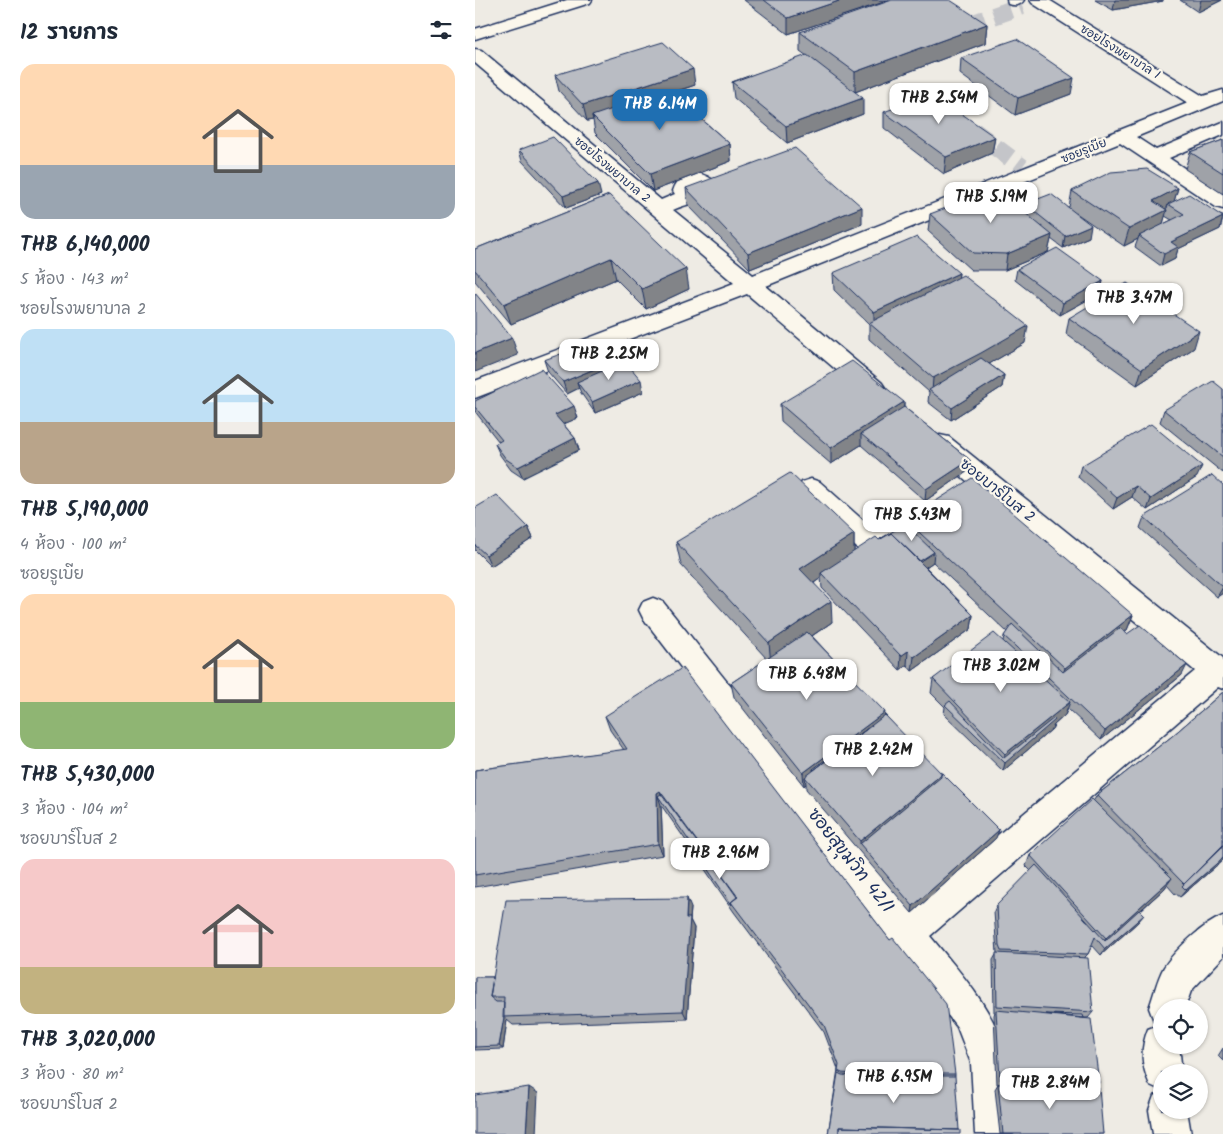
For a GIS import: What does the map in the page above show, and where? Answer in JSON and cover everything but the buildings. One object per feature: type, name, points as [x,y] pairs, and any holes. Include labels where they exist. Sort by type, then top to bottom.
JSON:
[{"type":"street","points":[[475,34],[584,0]]},
{"type":"street","name":"ซอยโรงพยาบาล 1","points":[[1026,1],[1201,103]]},
{"type":"street","name":"ซอยโรงพยาบาล 2","points":[[475,54],[749,285]]},
{"type":"street","name":"ซอยรูเบีย","points":[[475,390],[749,285],[1026,170],[1122,136],[1223,94]]},
{"type":"street","points":[[1155,158],[1223,128]]},
{"type":"street","points":[[1122,136],[1223,203]]},
{"type":"street","points":[[658,209],[679,191]]},
{"type":"street","points":[[749,285],[894,406]]},
{"type":"street","name":"ซอยบาร์โบส 2","points":[[925,432],[970,482],[1220,673]]},
{"type":"street","points":[[811,489],[868,541],[881,541],[921,514]]},
{"type":"street","name":"ซอยสุขุมวิท 42/1","points":[[653,610],[970,1014],[982,1038],[990,1063],[994,1134]]},
{"type":"street","points":[[907,933],[1220,673]]},
{"type":"street","points":[[1170,999],[1177,980],[1199,955],[1223,933]]},
{"type":"street","points":[[1170,1119],[1172,1134]]},
{"type":"tunnel","points":[[968,25],[1022,6]]},
{"type":"tunnel","points":[[974,131],[1022,167]]}]
